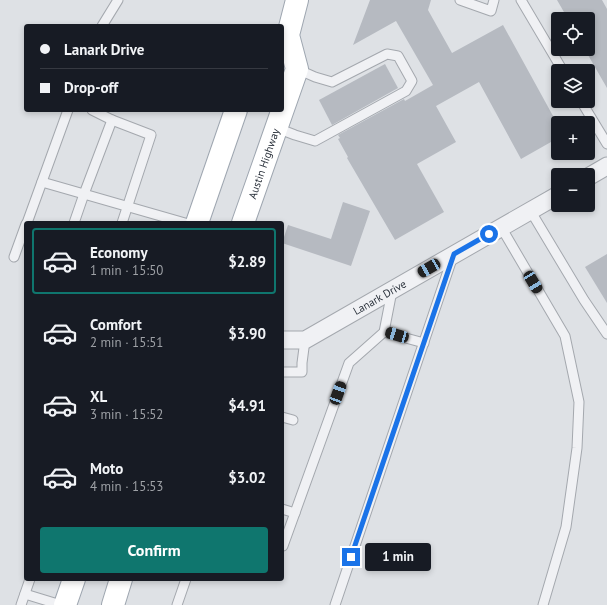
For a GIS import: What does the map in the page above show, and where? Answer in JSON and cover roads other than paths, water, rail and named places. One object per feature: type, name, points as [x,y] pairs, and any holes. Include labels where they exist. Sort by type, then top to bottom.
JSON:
[{"type":"main road","points":[[297,0],[285,37],[297,69]]},
{"type":"main road","name":"Austin Highway","points":[[284,107],[297,69]]},
{"type":"main road","points":[[198,221],[235,112]]},
{"type":"main road","name":"Austin Highway","points":[[244,221],[282,112]]},
{"type":"main road","points":[[65,605],[73,581]]},
{"type":"main road","points":[[113,605],[120,581]]},
{"type":"street","points":[[595,173],[607,166]]},
{"type":"street","name":"Lanark Drive","points":[[284,340],[305,340],[551,198]]},
{"type":"lane","points":[[103,24],[118,0]]},
{"type":"lane","points":[[460,0],[491,11],[494,0]]},
{"type":"lane","points":[[521,0],[559,64]]},
{"type":"lane","points":[[277,128],[315,141],[406,91],[412,81],[398,56],[387,54],[332,82],[315,77],[297,69]]},
{"type":"lane","points":[[585,108],[607,144]]},
{"type":"lane","points":[[27,221],[67,112]]},
{"type":"lane","points":[[96,112],[112,120],[152,135],[123,221]]},
{"type":"lane","points":[[75,221],[112,120]]},
{"type":"lane","points":[[42,182],[178,221]]},
{"type":"lane","points":[[530,210],[584,300],[607,334]]},
{"type":"lane","points":[[501,227],[565,336],[579,402],[577,448],[566,527],[543,605]]},
{"type":"lane","points":[[14,257],[24,230]]},
{"type":"lane","points":[[335,605],[454,254]]},
{"type":"lane","points":[[284,543],[349,363],[384,332],[392,290]]},
{"type":"lane","points":[[384,332],[424,343]]},
{"type":"lane","points":[[284,372],[302,372],[305,340]]},
{"type":"lane","points":[[284,418],[293,420]]},
{"type":"lane","points":[[284,509],[295,513]]},
{"type":"lane","points":[[21,605],[29,581]]},
{"type":"lane","points":[[177,605],[185,581]]},
{"type":"lane","points":[[25,594],[61,605]]}]
